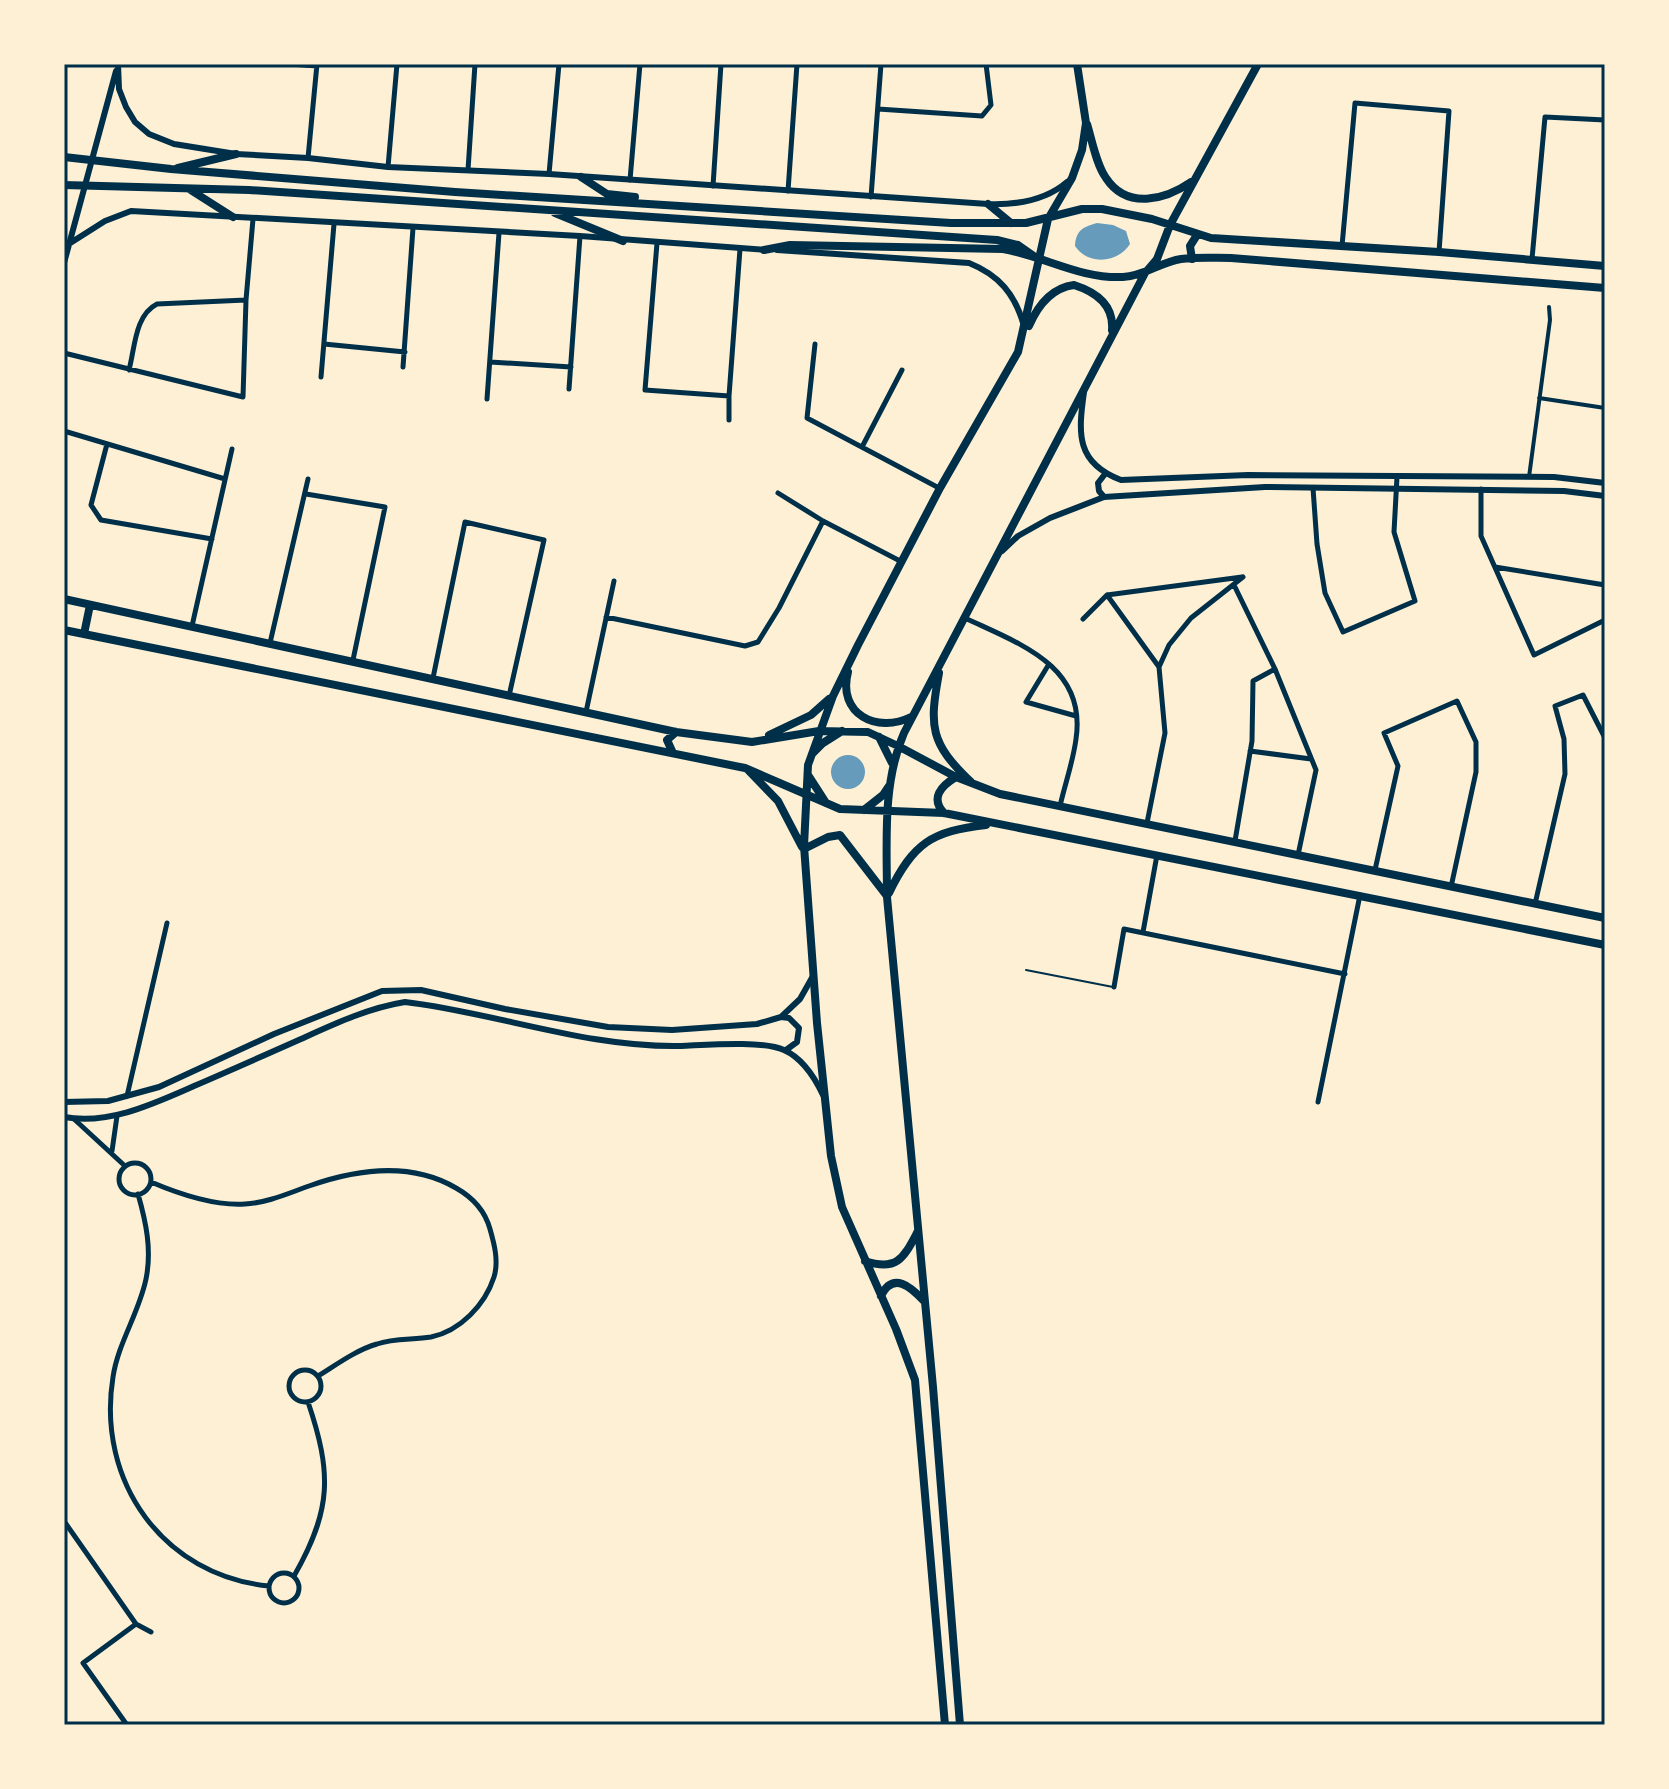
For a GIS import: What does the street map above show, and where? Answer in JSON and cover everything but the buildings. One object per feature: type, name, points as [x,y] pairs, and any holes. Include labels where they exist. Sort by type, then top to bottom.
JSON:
[{"type":"main road","points":[[1077,64],[1086,123],[1105,178],[1127,195],[1142,199],[1160,198],[1193,181]]},
{"type":"main road","points":[[960,1725],[887,897],[889,786],[898,746],[912,717],[1145,273],[1157,259],[1170,225],[1193,181],[1258,64]]},
{"type":"main road","points":[[1018,352],[1048,219],[1072,178],[1082,150],[1086,123]]},
{"type":"main road","points":[[171,169],[236,154]]},
{"type":"main road","points":[[64,157],[171,169],[455,192],[951,223],[1012,223],[1048,219],[1082,209],[1102,209],[1125,212],[1197,235],[1605,266]]},
{"type":"main road","points":[[581,177],[607,194],[699,206]]},
{"type":"main road","points":[[64,185],[249,190],[997,240],[1018,245],[1038,259]]},
{"type":"main road","points":[[189,189],[233,217]]},
{"type":"main road","points":[[988,204],[1012,223]]},
{"type":"main road","points":[[547,210],[623,241]]},
{"type":"main road","points":[[1192,259],[1190,246],[1197,235]]},
{"type":"main road","points":[[764,250],[790,245],[1003,249],[1076,272],[1122,277],[1145,273],[1179,259],[1231,258],[1605,288]]},
{"type":"main road","points":[[945,1725],[918,1397],[910,1364],[842,1207],[831,1156],[804,851],[807,774],[819,731],[853,655],[940,488],[1018,352],[1035,313],[1052,292],[1074,285],[1099,296],[1108,307],[1113,321],[1112,336]]},
{"type":"main road","points":[[64,599],[676,732],[752,742],[819,731],[868,732],[974,785],[1060,807],[1605,918]]},
{"type":"main road","points":[[84,634],[90,605]]},
{"type":"main road","points":[[64,630],[672,751],[772,777],[840,809],[944,813],[1605,945]]},
{"type":"main road","points":[[853,655],[846,677],[846,690],[859,714],[884,725],[912,717]]},
{"type":"main road","points":[[941,663],[934,701],[935,730],[947,759],[974,785]]},
{"type":"main road","points":[[752,742],[811,715],[833,696]]},
{"type":"main road","points":[[619,742],[629,734],[628,726],[623,721]]},
{"type":"main road","points":[[810,756],[823,743],[843,731]]},
{"type":"main road","points":[[672,751],[667,740],[676,732]]},
{"type":"main road","points":[[879,737],[892,759],[893,768]]},
{"type":"main road","points":[[745,768],[778,801],[798,834],[804,851]]},
{"type":"main road","points":[[807,774],[827,804]]},
{"type":"main road","points":[[944,813],[938,805],[939,791],[956,777]]},
{"type":"main road","points":[[863,811],[889,786]]},
{"type":"main road","points":[[887,897],[909,859],[935,836],[955,828],[993,824]]},
{"type":"main road","points":[[804,851],[828,837],[840,835],[887,897]]},
{"type":"main road","points":[[865,1261],[884,1266],[895,1263],[918,1230]]},
{"type":"main road","points":[[881,1296],[884,1289],[898,1282],[925,1301]]},
{"type":"street","points":[[118,64],[119,89],[126,107],[135,122],[149,134],[174,144],[236,154],[388,167],[549,174],[1005,205],[1042,198],[1072,178]]},
{"type":"street","points":[[64,263],[118,64]]},
{"type":"street","points":[[290,64],[317,65],[308,158]]},
{"type":"street","points":[[388,167],[397,64]]},
{"type":"street","points":[[468,170],[475,64]]},
{"type":"street","points":[[549,174],[559,64]]},
{"type":"street","points":[[630,180],[640,64]]},
{"type":"street","points":[[713,186],[721,64]]},
{"type":"street","points":[[788,192],[797,64]]},
{"type":"street","points":[[871,198],[881,64]]},
{"type":"street","points":[[878,109],[982,116],[991,105],[986,64]]},
{"type":"street","points":[[1342,246],[1355,103],[1449,111],[1439,252]]},
{"type":"street","points":[[1532,259],[1545,117],[1605,120]]},
{"type":"street","points":[[67,246],[105,221],[131,211],[580,236],[969,263],[986,270],[1013,295],[1025,330]]},
{"type":"street","points":[[64,353],[243,397],[246,300],[253,219]]},
{"type":"street","points":[[321,377],[334,224]]},
{"type":"street","points":[[403,367],[413,228]]},
{"type":"street","points":[[487,399],[499,233]]},
{"type":"street","points":[[569,389],[580,236]]},
{"type":"street","points":[[657,243],[645,390],[729,396]]},
{"type":"street","points":[[729,420],[740,249]]},
{"type":"street","points":[[129,370],[142,317],[148,309],[157,304],[246,300]]},
{"type":"street","points":[[1529,477],[1549,307]]},
{"type":"street","points":[[324,344],[405,352]]},
{"type":"street","points":[[815,344],[807,418],[940,488]]},
{"type":"street","points":[[490,362],[571,367]]},
{"type":"street","points":[[862,447],[902,370]]},
{"type":"street","points":[[1086,385],[1080,420],[1081,438],[1089,457],[1105,474],[1121,480],[1248,475],[1554,477],[1605,483]]},
{"type":"street","points":[[1539,398],[1605,408]]},
{"type":"street","points":[[64,431],[225,479]]},
{"type":"street","points":[[107,444],[91,505],[101,520],[212,539]]},
{"type":"street","points":[[192,627],[232,449]]},
{"type":"street","points":[[1104,497],[1098,483],[1105,474]]},
{"type":"street","points":[[1313,488],[1325,593],[1343,632],[1415,601],[1394,532],[1397,477]]},
{"type":"street","points":[[270,643],[308,479]]},
{"type":"street","points":[[999,553],[1018,536],[1050,518],[1104,497],[1265,487],[1564,491],[1605,496]]},
{"type":"street","points":[[1481,489],[1481,536],[1534,655],[1605,620]]},
{"type":"street","points":[[778,493],[823,521],[902,562]]},
{"type":"street","points":[[306,494],[385,507],[353,660]]},
{"type":"street","points":[[606,617],[745,646],[758,642],[779,608],[823,521]]},
{"type":"street","points":[[433,678],[465,522],[544,540],[509,696]]},
{"type":"street","points":[[1494,567],[1605,585]]},
{"type":"street","points":[[1083,619],[1107,595],[1243,577],[1191,618],[1169,645],[1159,667],[1165,733],[1147,823]]},
{"type":"street","points":[[586,713],[614,581]]},
{"type":"street","points":[[1234,585],[1275,669],[1316,770],[1298,855]]},
{"type":"street","points":[[1107,595],[1159,667]]},
{"type":"street","points":[[964,617],[1039,656],[1063,676],[1077,704],[1076,737],[1060,807]]},
{"type":"street","points":[[1049,664],[1026,702],[1076,716]]},
{"type":"street","points":[[1235,842],[1250,751],[1253,681],[1275,669]]},
{"type":"street","points":[[1535,905],[1565,774],[1564,739],[1555,706],[1583,695],[1605,738]]},
{"type":"street","points":[[1375,871],[1398,766],[1384,733],[1457,701],[1476,742],[1476,772],[1451,888]]},
{"type":"street","points":[[1250,751],[1312,759]]},
{"type":"street","points":[[1143,932],[1157,855]]},
{"type":"street","points":[[1318,1102],[1360,895]]},
{"type":"street","points":[[127,1096],[167,923]]},
{"type":"street","points":[[1114,987],[1124,929],[1345,974]]},
{"type":"street","points":[[781,1017],[800,999],[813,976]]},
{"type":"street","points":[[64,1102],[108,1101],[159,1087],[274,1034],[382,991],[421,990],[608,1027],[672,1030],[757,1024],[781,1017],[789,1018],[799,1028],[797,1042],[786,1050]]},
{"type":"street","points":[[64,1117],[117,1116],[163,1100],[345,1019],[385,1005],[405,1002],[652,1047],[746,1045],[786,1050],[809,1071],[825,1099]]},
{"type":"street","points":[[112,1152],[117,1116]]},
{"type":"street","points":[[74,1119],[125,1166]]},
{"type":"street","points":[[135,1162],[150,1171],[151,1182],[145,1191],[128,1194],[120,1185],[120,1172],[135,1162]]},
{"type":"street","points":[[151,1182],[211,1201],[245,1204],[354,1172],[379,1169],[443,1180],[470,1196],[488,1220],[495,1251],[494,1276],[477,1307],[461,1325],[431,1337],[375,1344],[318,1376]]},
{"type":"street","points":[[138,1194],[147,1224],[147,1267],[146,1278],[121,1343],[113,1378],[113,1436],[119,1468],[134,1504],[151,1527],[175,1550],[209,1570],[241,1583],[269,1586]]},
{"type":"street","points":[[302,1370],[311,1370],[318,1376],[321,1392],[308,1402],[293,1397],[289,1381],[302,1370]]},
{"type":"street","points":[[294,1576],[306,1556],[321,1515],[325,1484],[326,1465],[321,1438],[308,1402]]},
{"type":"street","points":[[64,1521],[136,1624],[151,1632]]},
{"type":"street","points":[[287,1573],[294,1576],[300,1590],[290,1602],[282,1603],[275,1600],[269,1586],[272,1579],[287,1573]]},
{"type":"street","points":[[127,1725],[83,1663],[136,1624]]},
{"type":"lane","points":[[1026,970],[1114,987]]},
{"type":"water","points":[[1097,223],[1126,231],[1130,244],[1111,258],[1087,257],[1075,246],[1077,236],[1084,228]]},
{"type":"water","points":[[848,755],[860,760],[865,772],[860,784],[848,789],[836,784],[831,772],[836,760]]}]
